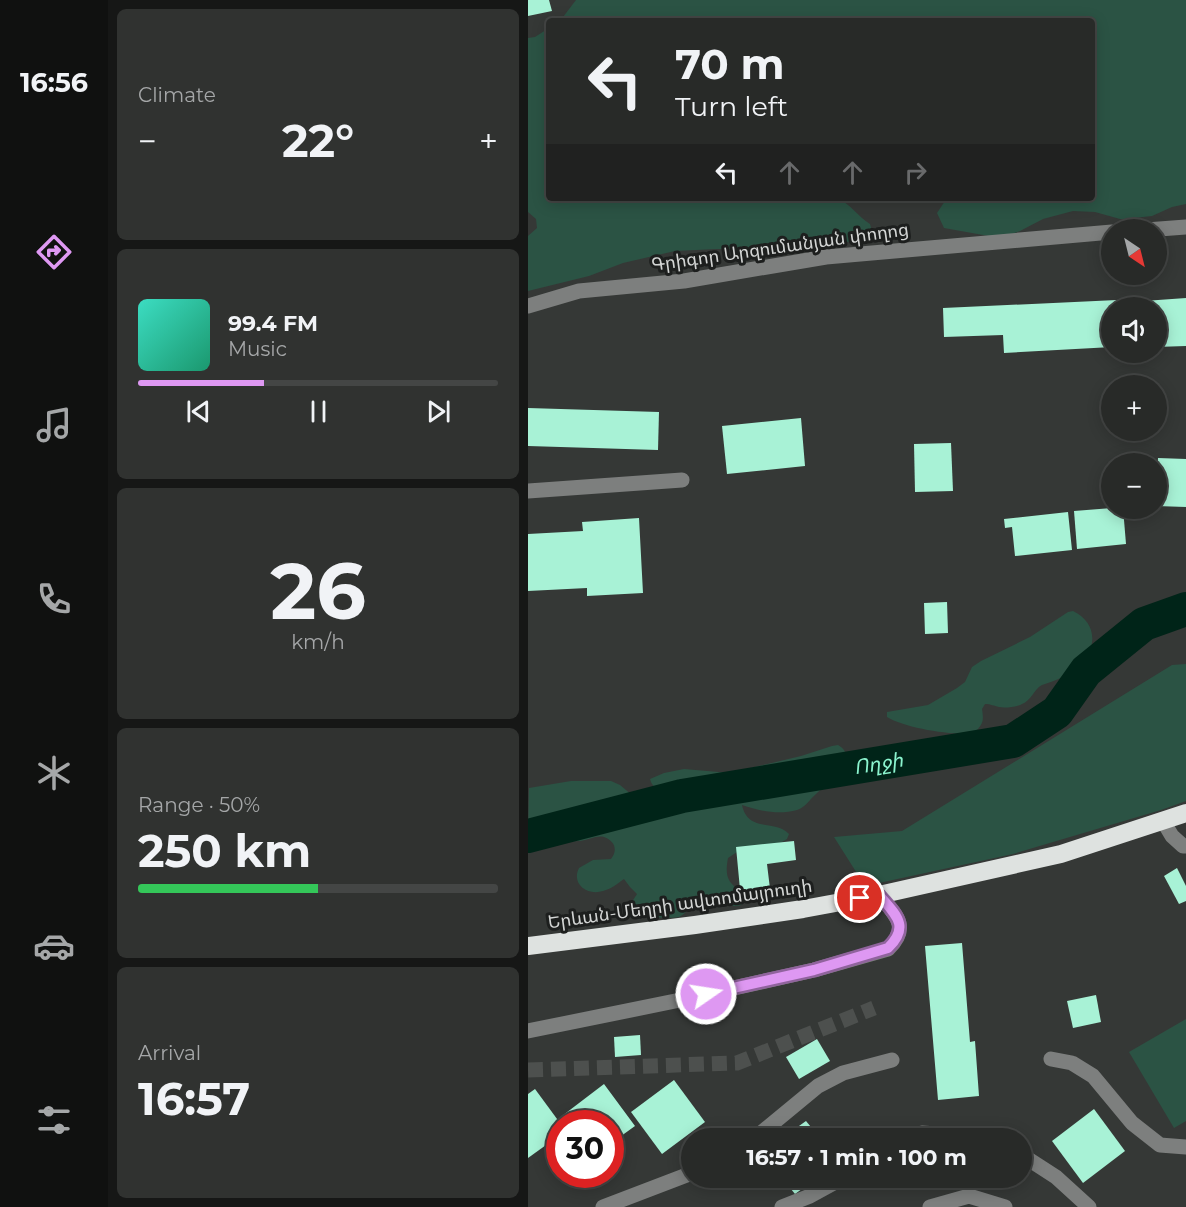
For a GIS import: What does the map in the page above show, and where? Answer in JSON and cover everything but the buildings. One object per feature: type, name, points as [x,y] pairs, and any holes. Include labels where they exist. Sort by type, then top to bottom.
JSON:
[{"type":"highway","name":"Երևան-Մեղրի ավտոմայրուղի","points":[[528,946],[695,925],[879,895],[1061,854],[1186,813]]},
{"type":"street","points":[[1167,228],[1186,226]]},
{"type":"street","name":"Գրիգոր Արզումանյան փողոց","points":[[528,306],[579,291],[684,281],[826,257],[1101,233]]},
{"type":"street","points":[[528,491],[682,480]]},
{"type":"street","points":[[1163,821],[1172,836],[1186,846]]},
{"type":"street","points":[[528,1031],[814,970],[888,948],[896,941],[900,932],[900,924],[897,916],[879,895]]},
{"type":"street","points":[[1051,1059],[1072,1063],[1093,1076],[1132,1123],[1160,1145],[1186,1147]]},
{"type":"street","points":[[767,1128],[818,1086],[843,1073],[892,1060]]},
{"type":"street","points":[[1032,1161],[1056,1177],[1089,1207]]},
{"type":"street","points":[[603,1207],[681,1177]]},
{"type":"street","points":[[788,1206],[825,1188]]},
{"type":"street","points":[[930,1207],[969,1196],[1005,1207]]},
{"type":"green space","points":[[576,0],[1186,0],[1186,204],[1172,207],[1152,216],[1125,219],[1095,212],[1073,211],[1043,219],[1000,238],[944,228],[937,213],[945,201],[1095,201],[1095,18],[562,18]]},
{"type":"green space","points":[[546,30],[546,201],[843,201],[870,224],[873,235],[866,241],[801,244],[759,249],[675,251],[623,263],[589,276],[528,291],[528,236],[537,228],[536,219],[528,212],[528,38],[535,37]]},
{"type":"green space","points":[[1073,611],[1086,622],[1092,635],[1090,651],[1085,658],[1059,679],[1039,687],[1028,700],[1020,705],[999,707],[985,704],[982,709],[982,722],[974,733],[929,730],[905,725],[887,717],[887,712],[928,705],[965,682],[972,667],[981,661],[1030,637]]},
{"type":"green space","points":[[1186,664],[1186,801],[1013,854],[865,886],[834,837],[902,831],[1172,665]]},
{"type":"green space","points":[[838,745],[844,750],[846,757],[844,764],[803,807],[797,810],[776,812],[762,811],[742,805],[745,814],[756,823],[777,827],[789,834],[782,842],[737,852],[728,858],[727,875],[745,902],[741,905],[733,906],[713,898],[696,902],[679,917],[662,918],[641,915],[633,911],[632,904],[637,894],[624,879],[609,889],[597,892],[586,890],[579,884],[577,874],[579,868],[593,860],[611,859],[613,856],[615,849],[613,843],[608,839],[598,837],[580,841],[547,841],[528,839],[529,788],[571,781],[611,781],[646,803],[689,807],[713,802],[718,799],[717,793],[702,787],[659,789],[650,779],[664,773],[684,769],[730,773]]},
{"type":"green space","points":[[1186,1019],[1186,1121],[1174,1128],[1129,1052]]},
{"type":"waterway","name":"Ողջի","points":[[528,836],[682,796],[1013,741],[1057,712],[1086,671],[1144,624],[1186,609]]},
{"type":"tunnel","points":[[528,1070],[737,1063],[874,1008]]},
{"type":"route","points":[[706,994],[814,970],[888,948],[896,941],[900,932],[897,916],[879,895],[860,898]]}]
